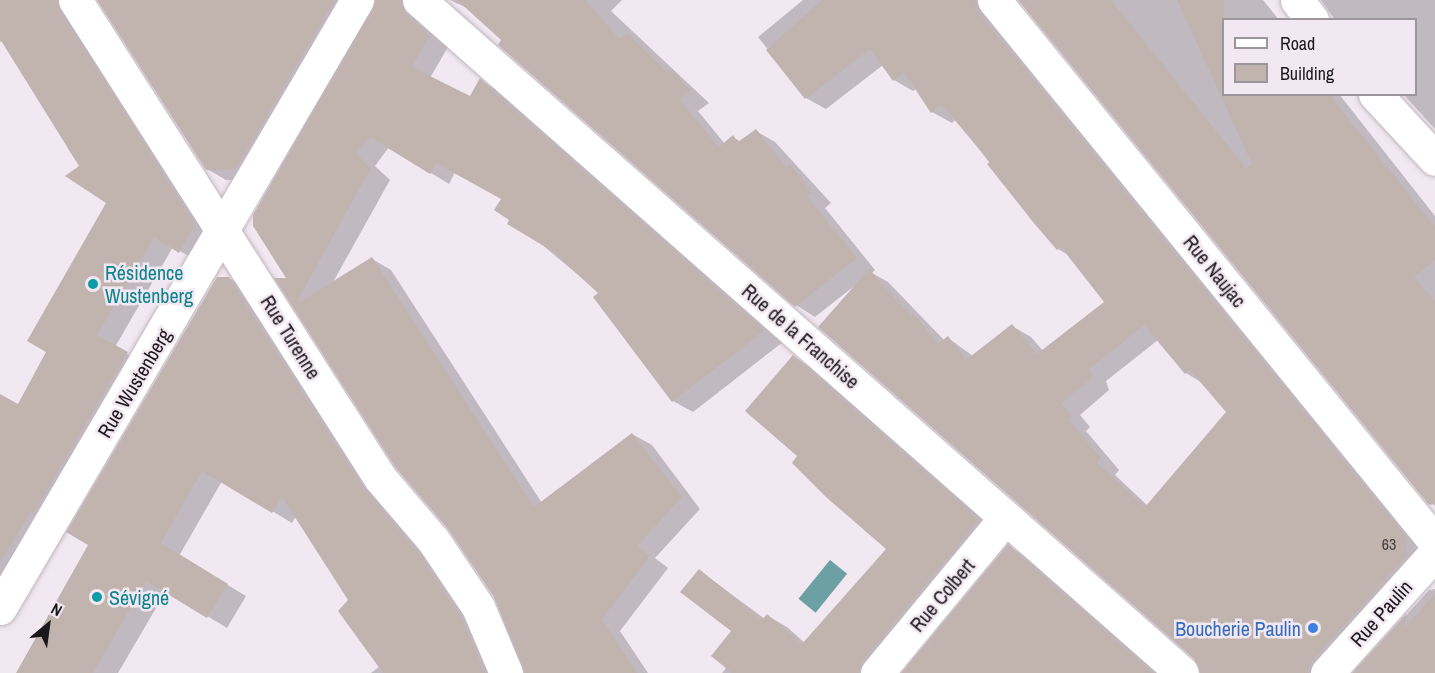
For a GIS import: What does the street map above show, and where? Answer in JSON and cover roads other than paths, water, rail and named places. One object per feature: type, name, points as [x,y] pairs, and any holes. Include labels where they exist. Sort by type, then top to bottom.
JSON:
[{"type":"street","name":"Rue Turenne","points":[[75,0],[380,478],[433,540],[477,607],[506,673]]},
{"type":"street","name":"Rue Wustenberg","points":[[0,609],[357,0]]},
{"type":"street","name":"Rue de la Franchise","points":[[419,0],[1182,673]]},
{"type":"street","name":"Rue Naujac","points":[[994,0],[1435,542]]},
{"type":"street","points":[[1297,0],[1310,18]]},
{"type":"street","points":[[1377,96],[1435,159]]},
{"type":"street","name":"Rue Colbert","points":[[877,673],[1006,517]]},
{"type":"street","name":"Rue Paulin","points":[[1327,673],[1435,553]]},
{"type":"water","points":[[830,560],[847,574],[816,613],[799,599]]},
{"type":"place","name":"Résidence Wustenberg","points":[[93,284]]},
{"type":"place","name":"Sévigné","points":[[97,597]]},
{"type":"place","name":"Boucherie Paulin","points":[[1313,628]]}]
